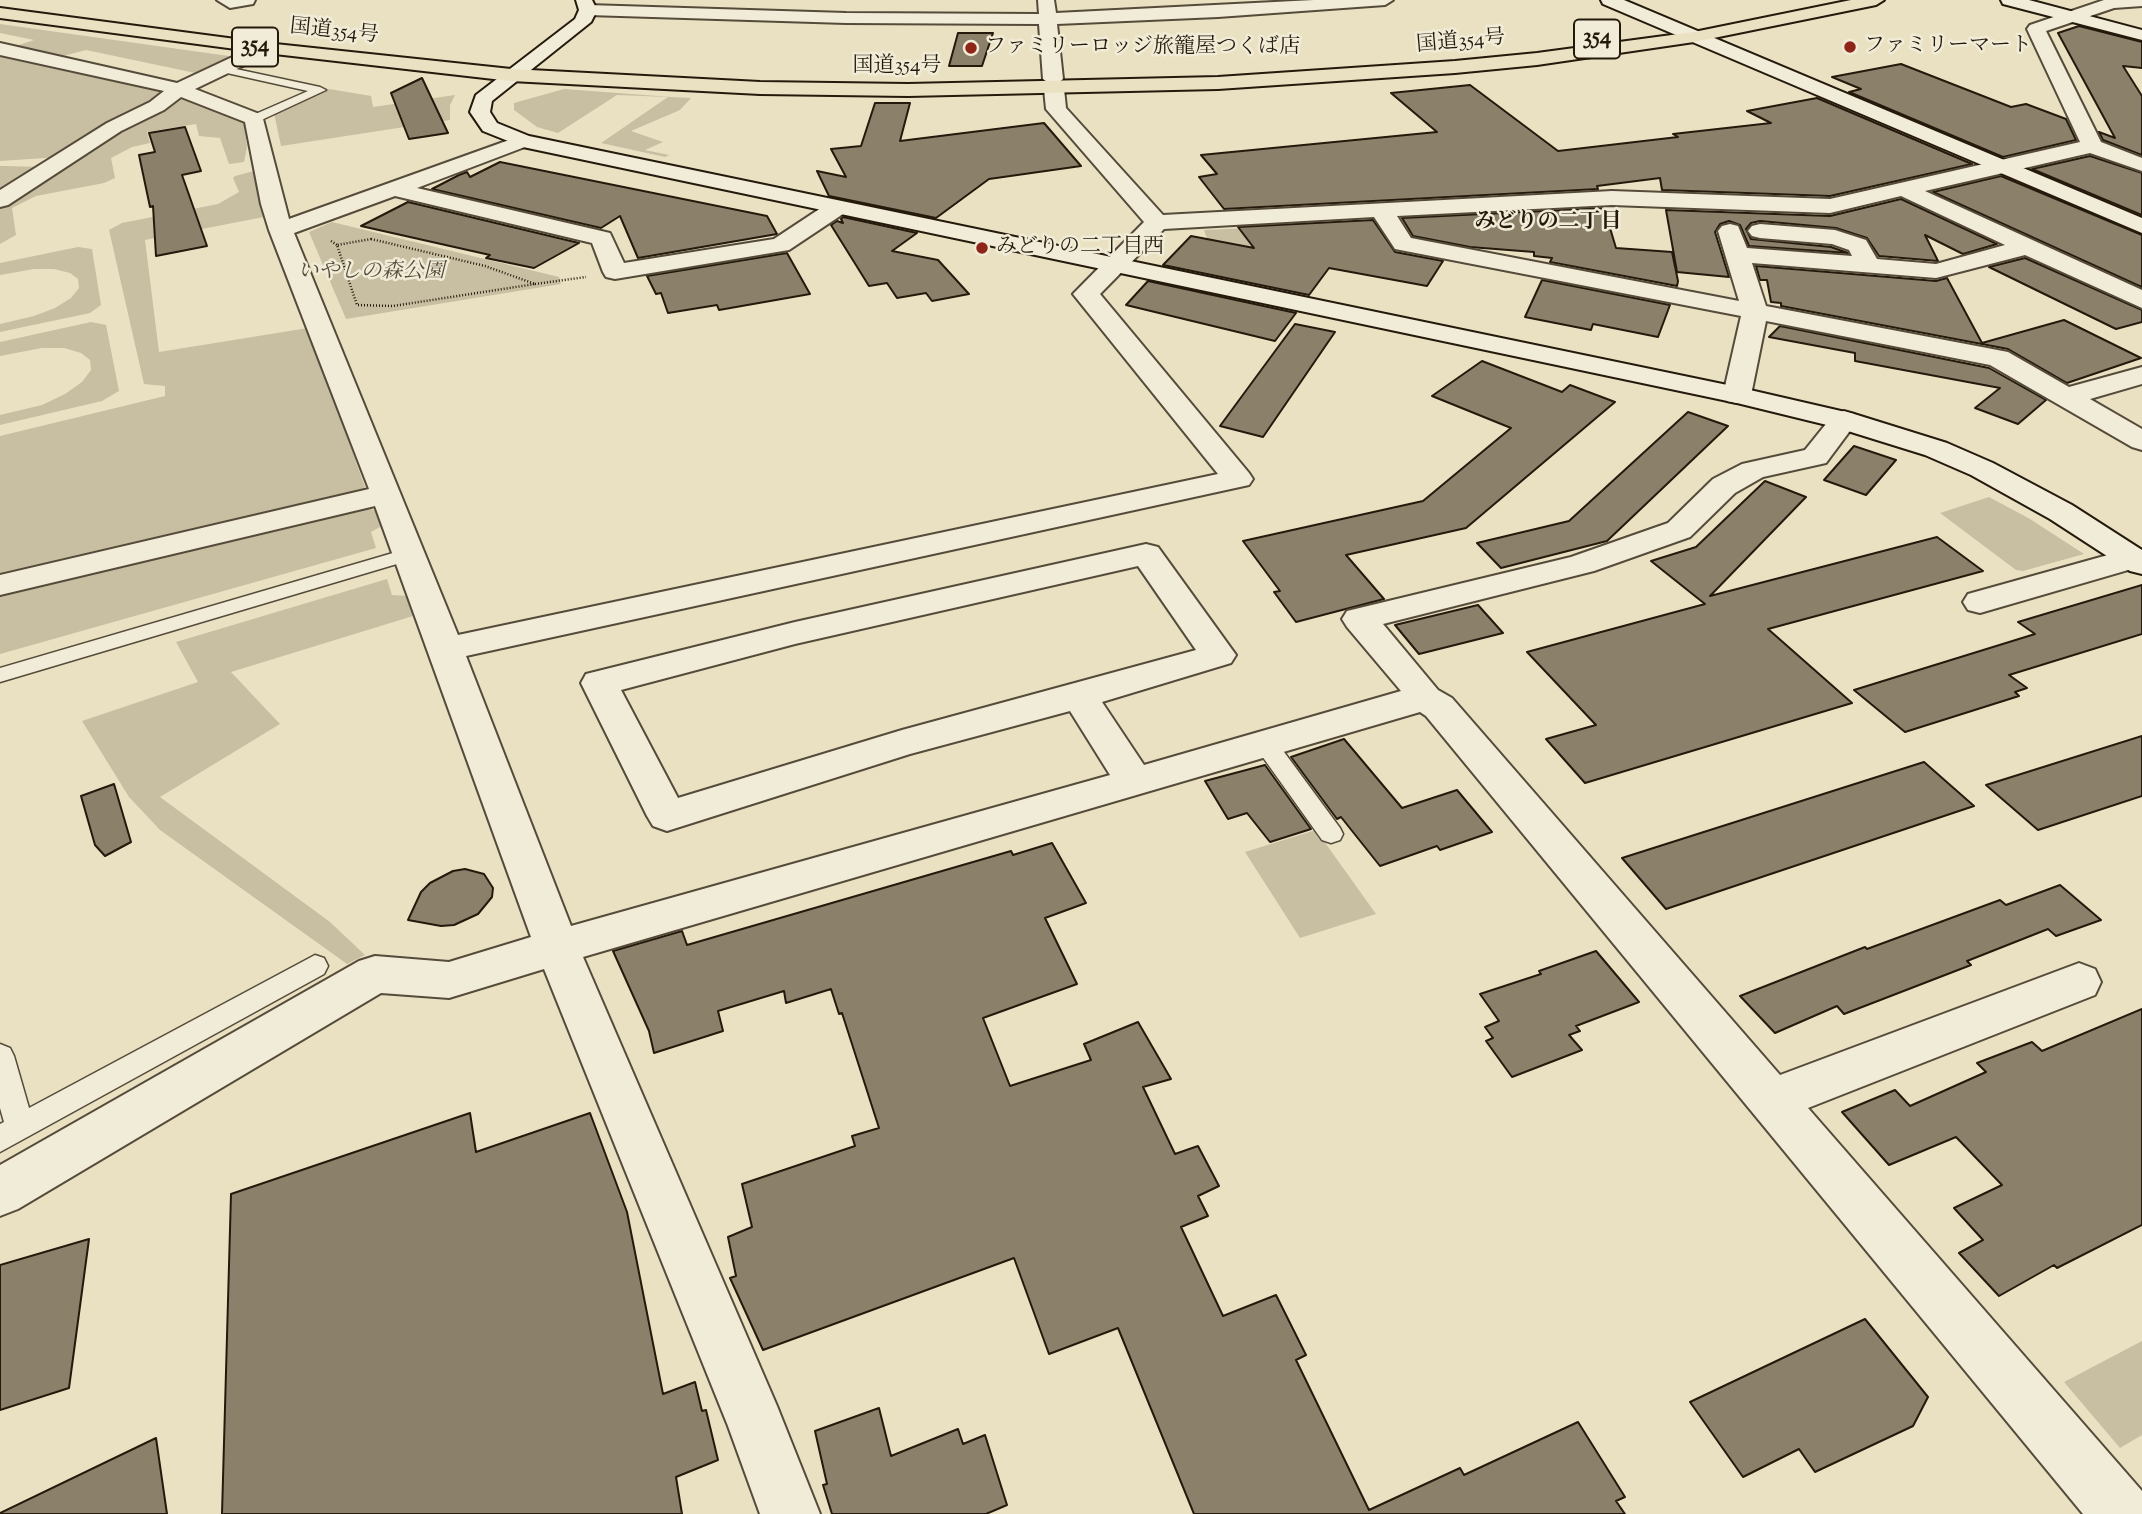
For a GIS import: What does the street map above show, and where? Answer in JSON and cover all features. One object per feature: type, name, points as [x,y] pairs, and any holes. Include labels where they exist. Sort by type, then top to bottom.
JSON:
[{"type":"highway","name":"国道354号","points":[[1053,84],[1329,67],[1520,49],[1674,28],[1825,0]]},
{"type":"highway","name":"国道354号","points":[[0,13],[266,48],[760,88],[1232,82],[1455,67],[1537,59],[1694,37],[1876,0]]},
{"type":"highway","name":"国道354号","points":[[0,2],[518,69]]},
{"type":"street","points":[[225,0],[230,3],[247,0]]},
{"type":"street","points":[[986,19],[989,0]]},
{"type":"street","points":[[1046,0],[1056,108],[1157,222]]},
{"type":"street","points":[[1385,0],[1218,12],[1049,19],[846,18],[586,5],[582,22],[518,69],[483,99],[480,112],[490,127],[523,141],[1737,395],[1844,420],[1936,449],[1982,469],[2061,512],[2137,561]]},
{"type":"street","points":[[1609,0],[2142,226]]},
{"type":"street","points":[[2009,0],[2142,35]]},
{"type":"street","points":[[2092,145],[2036,29],[2112,3],[2142,1]]},
{"type":"street","points":[[0,200],[114,127],[157,106],[178,89],[266,48]]},
{"type":"street","points":[[0,49],[178,89],[255,119],[272,204],[281,230],[410,554],[558,947],[757,1426],[790,1514]]},
{"type":"street","points":[[281,230],[523,141]]},
{"type":"street","points":[[446,649],[1238,479],[1086,294],[1112,264],[1157,222],[1612,198],[1830,206],[2092,145],[2142,165]]},
{"type":"street","points":[[395,189],[602,237],[615,272],[781,245],[838,207]]},
{"type":"street","points":[[1903,189],[2142,300]]},
{"type":"street","points":[[1721,202],[1755,312],[1737,395]]},
{"type":"street","points":[[1381,210],[1402,244],[1998,358],[2142,441]]},
{"type":"street","points":[[1733,242],[1816,233],[1865,240],[1870,265]]},
{"type":"street","points":[[1733,242],[1870,265],[1936,271],[2028,247]]},
{"type":"street","points":[[2067,397],[2142,375]]},
{"type":"street","points":[[1844,420],[1815,457],[1753,470],[1724,486],[1679,530],[1582,564],[1359,620],[1412,680],[1424,699],[1439,707],[2122,1514]]},
{"type":"street","points":[[0,585],[386,494]]},
{"type":"street","points":[[1146,554],[1218,655],[1079,696],[902,743],[667,816],[598,683],[795,633],[1146,554]]},
{"type":"street","points":[[1980,602],[2137,561]]},
{"type":"street","points":[[776,577],[795,633]]},
{"type":"street","points":[[1079,696],[1135,782]]},
{"type":"street","points":[[0,1192],[267,1015],[374,974],[449,981],[1401,703],[1424,699]]},
{"type":"street","points":[[1772,1100],[2079,982]]},
{"type":"lane","points":[[222,69],[320,90],[255,119]]},
{"type":"lane","points":[[0,675],[410,554]]},
{"type":"lane","points":[[1265,743],[1331,835]]},
{"type":"lane","points":[[0,1056],[10,1133],[267,1015],[315,966]]},
{"type":"path","points":[[535,284],[485,266],[371,239],[337,245],[357,305],[393,306],[615,272]]},
{"type":"green space","points":[[0,24],[236,57],[200,74],[86,50],[63,56],[16,46],[34,40],[0,33]]},
{"type":"green space","points":[[0,54],[163,91],[146,108],[60,157],[0,161]]},
{"type":"green space","points":[[329,89],[371,96],[373,107],[455,95],[450,105],[450,120],[281,146],[274,113]]},
{"type":"green space","points":[[564,89],[691,98],[680,110],[631,131],[663,142],[645,150],[669,155],[665,157],[601,143],[668,97],[617,95],[558,133],[537,127],[514,110],[514,103]]},
{"type":"green space","points":[[185,97],[244,120],[247,147],[244,162],[229,164],[220,138],[199,136],[196,124],[147,132],[150,143],[132,147],[111,158],[115,178],[104,183],[36,196],[12,208],[16,235],[0,244],[0,207],[122,126],[176,98]]},
{"type":"green space","points":[[0,166],[5,166],[45,167],[0,197]]},
{"type":"green space","points":[[254,171],[264,217],[145,240],[159,352],[308,328],[365,487],[356,495],[0,576],[0,436],[165,396],[165,386],[144,384],[109,230],[122,223],[218,204],[239,192],[233,178],[235,176]]},
{"type":"green space","name":"いやしの森公園","points":[[332,222],[559,277],[561,284],[346,319],[309,232]]},
{"type":"green space","points":[[1247,228],[1257,248],[1209,244],[1204,230]]},
{"type":"green space","points":[[78,247],[92,249],[101,305],[90,313],[0,332],[0,324],[55,308],[71,298],[79,288],[78,279],[70,273],[54,269],[34,269],[0,275],[0,263]]},
{"type":"green space","points":[[91,322],[106,325],[119,391],[102,401],[0,425],[0,415],[42,405],[65,394],[82,382],[91,370],[90,360],[81,353],[64,348],[42,348],[0,356],[0,342]]},
{"type":"green space","points":[[1989,497],[2030,519],[2084,554],[2023,571],[2016,570],[1940,513]]},
{"type":"green space","points":[[364,507],[377,511],[382,526],[371,532],[376,548],[0,654],[0,591]]},
{"type":"green space","points":[[387,579],[392,595],[408,596],[413,616],[231,672],[280,724],[160,797],[330,922],[365,955],[347,964],[160,830],[129,797],[82,721],[198,682],[176,642]]},
{"type":"green space","points":[[1316,830],[1376,914],[1300,938],[1245,852]]},
{"type":"green space","points":[[2142,1341],[2142,1435],[2120,1448],[2064,1382]]},
{"type":"building","points":[[2079,26],[2142,42],[2142,68],[2123,66],[2142,96],[2142,155],[2103,140],[2099,132],[2115,138],[2058,33]]},
{"type":"building","name":"ファミリーロッジ旅籠屋つくば店","points":[[958,33],[993,33],[982,66],[949,66]]},
{"type":"building","points":[[1901,64],[2011,107],[2026,104],[2066,119],[2076,140],[2003,157],[1849,92],[1861,89],[1832,77]]},
{"type":"building","points":[[422,78],[448,133],[409,139],[391,93]]},
{"type":"building","points":[[1470,85],[1558,151],[1771,123],[1747,111],[1817,98],[1972,164],[1830,196],[1662,190],[1660,178],[1597,186],[1598,189],[1224,209],[1199,177],[1217,174],[1201,155],[1437,132],[1391,93]]},
{"type":"building","points":[[875,103],[910,103],[900,141],[1044,123],[1081,166],[989,179],[936,218],[829,196],[817,171],[846,177],[831,149],[861,146]]},
{"type":"building","points":[[185,127],[201,171],[182,175],[207,246],[156,256],[153,206],[150,207],[139,155],[155,152],[149,133]]},
{"type":"building","points":[[2090,156],[2142,173],[2142,215],[2032,169]]},
{"type":"building","points":[[500,162],[767,216],[777,234],[638,258],[620,216],[601,228],[432,189],[459,175],[467,172],[470,177]]},
{"type":"building","points":[[2001,176],[2142,235],[2142,287],[1933,192]]},
{"type":"building","points":[[1901,199],[1997,244],[1963,254],[1925,235],[1938,261],[1879,256],[1867,238],[1836,228],[1760,221],[1751,223],[1746,229],[1751,239],[1831,247],[1848,253],[1749,246],[1740,225],[1729,221],[1720,224],[1715,232],[1729,277],[1677,272],[1666,210],[1830,216]]},
{"type":"building","points":[[408,202],[579,243],[534,268],[486,258],[490,255],[361,226]]},
{"type":"building","points":[[1604,208],[1616,248],[1672,252],[1677,286],[1550,262],[1552,258],[1534,256],[1534,252],[1470,247],[1413,236],[1402,218]]},
{"type":"building","points":[[843,217],[917,233],[892,251],[938,260],[969,294],[932,301],[926,293],[897,298],[887,283],[869,286],[831,225],[837,221],[843,223]]},
{"type":"building","points":[[1373,220],[1395,252],[1443,261],[1427,286],[1329,268],[1309,295],[1163,265],[1191,236],[1254,248],[1238,227]]},
{"type":"building","points":[[787,253],[810,294],[719,310],[717,305],[668,313],[661,293],[656,294],[647,276]]},
{"type":"building","points":[[2025,258],[2142,310],[2142,322],[2116,329],[1989,267]]},
{"type":"building","points":[[1756,266],[1936,281],[1947,278],[1982,343],[2064,320],[2141,358],[2067,383],[2008,349],[1781,306],[1781,303],[1771,302],[1767,280],[1760,280]]},
{"type":"building","points":[[1542,280],[1670,305],[1658,337],[1593,324],[1591,330],[1525,317]]},
{"type":"building","points":[[1148,281],[1296,313],[1275,341],[1126,305]]},
{"type":"building","points":[[1295,324],[1335,332],[1263,437],[1220,426]]},
{"type":"building","points":[[1780,326],[1989,368],[2046,400],[2018,424],[1975,408],[2000,388],[1855,361],[1855,353],[1769,337]]},
{"type":"building","points":[[1482,361],[1562,392],[1570,385],[1615,402],[1466,528],[1346,555],[1384,599],[1296,622],[1274,592],[1280,591],[1243,541],[1423,501],[1511,428],[1432,396]]},
{"type":"building","points":[[1688,412],[1728,426],[1607,541],[1501,568],[1477,543],[1569,521]]},
{"type":"building","points":[[1854,446],[1896,460],[1866,495],[1824,480]]},
{"type":"building","points":[[1765,481],[1806,497],[1710,596],[1937,537],[1983,571],[1768,629],[1852,703],[1585,783],[1546,739],[1596,725],[1527,652],[1705,604],[1651,561],[1696,547]]},
{"type":"building","points":[[2142,585],[2142,634],[2009,675],[2027,688],[2015,692],[2019,696],[1905,732],[1854,690],[2035,634],[2018,622]]},
{"type":"building","points":[[1478,605],[1503,633],[1419,654],[1395,625]]},
{"type":"building","points":[[2142,736],[2142,796],[2038,830],[1986,785]]},
{"type":"building","points":[[1344,739],[1402,808],[1457,790],[1492,832],[1440,850],[1437,846],[1380,866],[1341,817],[1337,819],[1291,757]]},
{"type":"building","points":[[1924,762],[1974,806],[1666,909],[1622,858]]},
{"type":"building","points":[[1265,765],[1311,829],[1270,842],[1247,813],[1228,819],[1205,781]]},
{"type":"building","points":[[114,784],[131,842],[105,856],[95,845],[81,796]]},
{"type":"building","points":[[1052,843],[1086,903],[1045,918],[1077,984],[983,1018],[1010,1086],[1091,1060],[1084,1044],[1138,1022],[1171,1079],[1143,1087],[1175,1154],[1198,1146],[1219,1186],[1198,1196],[1208,1216],[1181,1227],[1223,1316],[1276,1295],[1306,1355],[1296,1360],[1369,1510],[1460,1468],[1464,1475],[1578,1422],[1625,1497],[1616,1501],[1625,1514],[1194,1514],[1118,1328],[1049,1354],[1014,1258],[763,1350],[730,1278],[736,1276],[728,1237],[752,1227],[742,1184],[855,1146],[852,1136],[879,1128],[842,1013],[839,1014],[831,989],[786,1003],[784,991],[718,1011],[723,1031],[654,1053],[649,1031],[613,951],[682,931],[687,945],[1011,851],[1013,855]]},
{"type":"building","points":[[465,869],[484,874],[493,888],[492,897],[478,914],[454,925],[441,926],[408,920],[421,892],[430,883],[453,871]]},
{"type":"building","points":[[2060,885],[2101,920],[2056,936],[2048,929],[1967,961],[1971,965],[1844,1014],[1837,1006],[1775,1033],[1740,996],[1865,947],[1867,949],[2000,900],[2006,905]]},
{"type":"building","points":[[1596,951],[1639,1002],[1576,1026],[1580,1031],[1569,1035],[1582,1050],[1512,1077],[1486,1041],[1493,1038],[1485,1027],[1499,1021],[1480,994],[1541,974],[1539,971]]},
{"type":"building","points":[[2142,1009],[2142,1225],[2057,1268],[2054,1265],[1999,1296],[1959,1253],[1983,1240],[1954,1208],[2002,1185],[1956,1137],[1889,1165],[1842,1112],[1895,1090],[1910,1106],[1986,1072],[1977,1063],[2032,1042],[2042,1051]]},
{"type":"building","points":[[470,1113],[476,1152],[590,1113],[627,1212],[663,1394],[695,1382],[702,1411],[706,1410],[718,1460],[676,1477],[682,1514],[222,1514],[231,1194]]},
{"type":"building","points":[[89,1239],[69,1388],[0,1410],[0,1265]]},
{"type":"building","points":[[1865,1319],[1928,1397],[1913,1426],[1815,1472],[1799,1449],[1743,1477],[1690,1402]]},
{"type":"building","points":[[879,1408],[891,1456],[958,1429],[963,1444],[985,1435],[1007,1505],[986,1514],[832,1514],[823,1485],[827,1484],[815,1431]]},
{"type":"building","points":[[156,1438],[167,1514],[0,1514],[0,1513]]},
{"type":"place","name":"ファミリーマート","points":[[1850,47]]},
{"type":"place","name":"ファミリーロッジ旅籠屋つくば店","points":[[971,48]]},
{"type":"place","name":"みどりの二丁目西","points":[[982,248]]},
{"type":"district","name":"みどりの二丁目","points":[[1548,223]]}]
